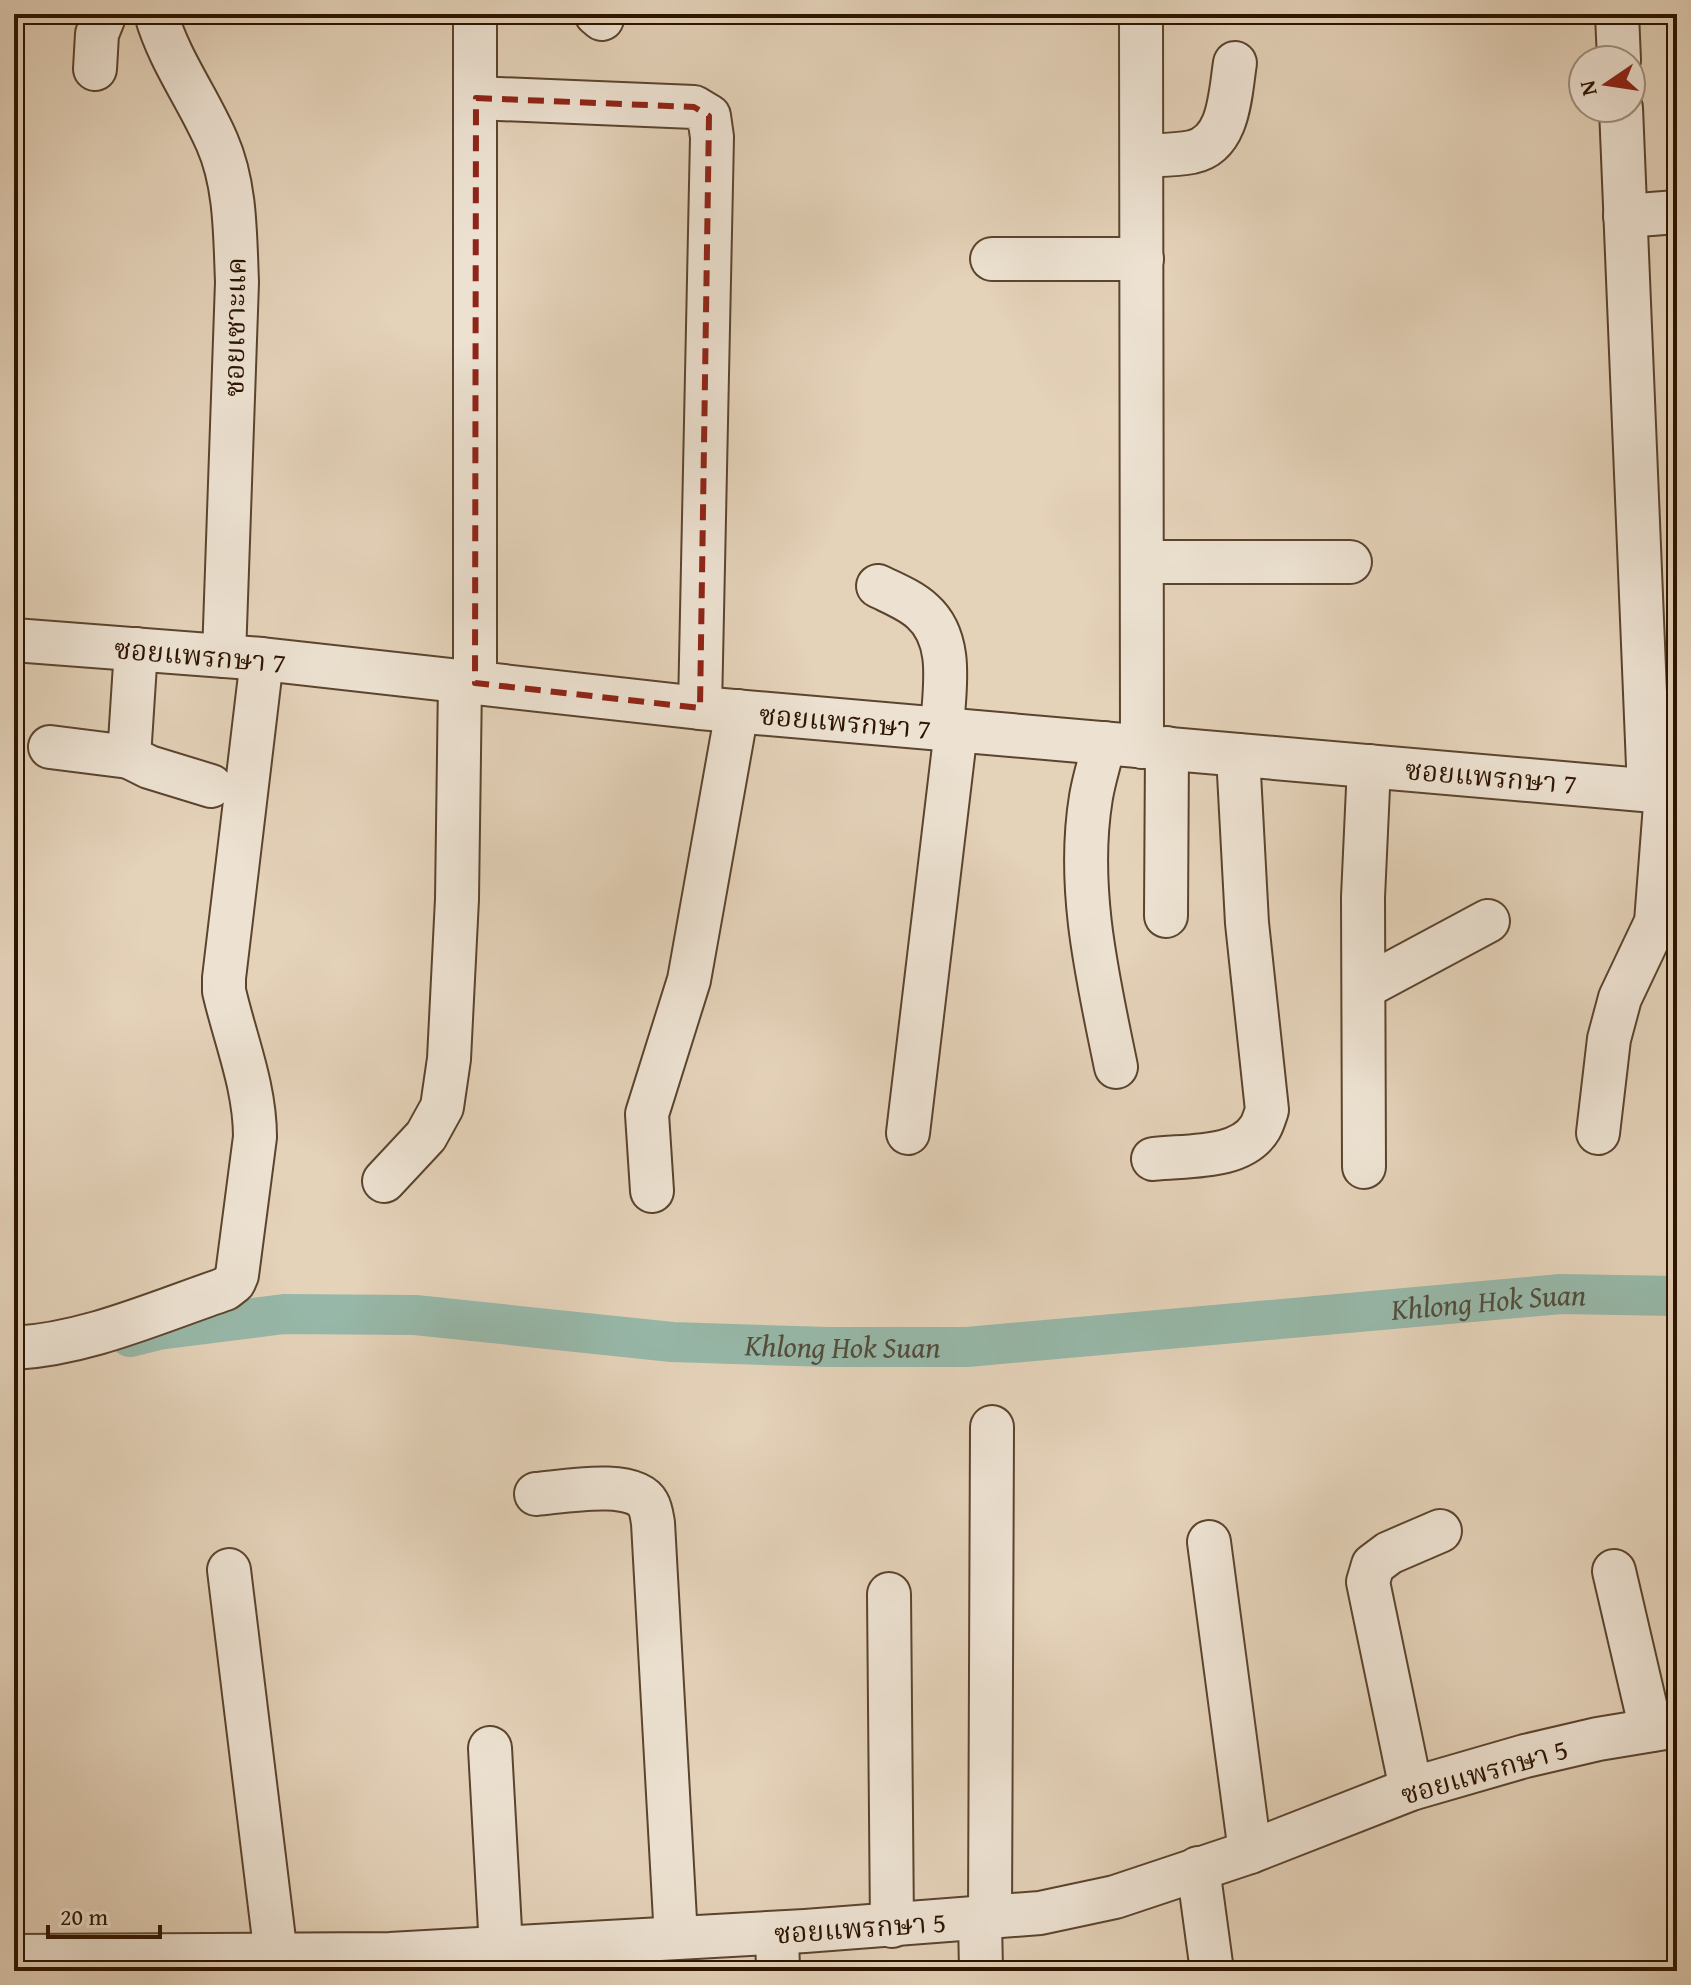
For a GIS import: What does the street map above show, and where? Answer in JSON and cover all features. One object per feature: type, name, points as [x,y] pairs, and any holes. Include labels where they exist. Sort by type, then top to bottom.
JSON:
[{"type":"street","points":[[95,69],[97,34],[105,14]]},
{"type":"street","name":"ซอยเซาะแค","points":[[14,1348],[103,1330],[169,1310],[225,1289],[234,1282],[255,1137],[255,1119],[246,1074],[224,991],[243,658],[235,226],[230,183],[219,145],[173,60],[156,14]]},
{"type":"street","points":[[384,1181],[426,1136],[442,1107],[449,1059],[467,682],[475,14]]},
{"type":"street","points":[[1141,14],[1143,562],[1138,746],[1166,916]]},
{"type":"street","points":[[1617,14],[1618,44]]},
{"type":"street","points":[[1142,156],[1194,152],[1212,142],[1224,124],[1235,63]]},
{"type":"street","points":[[476,98],[694,107],[709,116],[712,137],[718,710],[689,980],[647,1114],[652,1191]]},
{"type":"street","points":[[1598,1133],[1609,1039],[1620,998],[1656,922],[1664,792],[1625,216],[1622,124]]},
{"type":"street","points":[[1625,216],[1677,212]]},
{"type":"street","points":[[992,259],[1142,259]]},
{"type":"street","points":[[1143,562],[1350,562]]},
{"type":"street","points":[[878,586],[919,608],[934,622],[942,639],[949,730],[908,1133]]},
{"type":"street","name":"ซอยแพรกษา 7","points":[[14,640],[243,658],[718,710],[1664,792]]},
{"type":"street","points":[[129,757],[136,649]]},
{"type":"street","points":[[1116,1067],[1095,966],[1087,894],[1087,841],[1091,797],[1138,746]]},
{"type":"street","points":[[50,747],[129,757],[149,767],[211,786]]},
{"type":"street","points":[[1153,1159],[1226,1151],[1249,1141],[1260,1128],[1267,1110],[1247,923],[1238,755]]},
{"type":"street","points":[[1364,1167],[1363,897],[1369,766]]},
{"type":"street","points":[[1365,987],[1488,921]]},
{"type":"street","points":[[981,1971],[985,1919],[992,1427]]},
{"type":"street","points":[[536,1494],[614,1488],[636,1492],[648,1504],[653,1523],[676,1938]]},
{"type":"street","points":[[1411,1789],[1368,1582],[1373,1565],[1389,1553],[1440,1531]]},
{"type":"street","points":[[1209,1542],[1250,1852]]},
{"type":"street","points":[[229,1570],[276,1956]]},
{"type":"street","points":[[1614,1571],[1664,1728]]},
{"type":"street","points":[[889,1594],[892,1926]]},
{"type":"street","name":"ซอยแพรกษา 5","points":[[14,1956],[276,1956],[392,1963],[459,1961],[501,1948],[676,1938],[777,1952],[892,1926],[1040,1913],[1115,1897],[1250,1852],[1411,1789],[1525,1756],[1664,1728]]},
{"type":"street","points":[[490,1748],[501,1948]]},
{"type":"street","points":[[1198,1868],[1212,1971]]},
{"type":"highlighted area","points":[[476,98],[694,107],[709,116],[700,708],[475,683]]},
{"type":"waterway","name":"Khlong Hok Suan","points":[[130,1337],[158,1330],[284,1314],[415,1315],[672,1342],[967,1347],[1561,1294],[1677,1296]]}]
